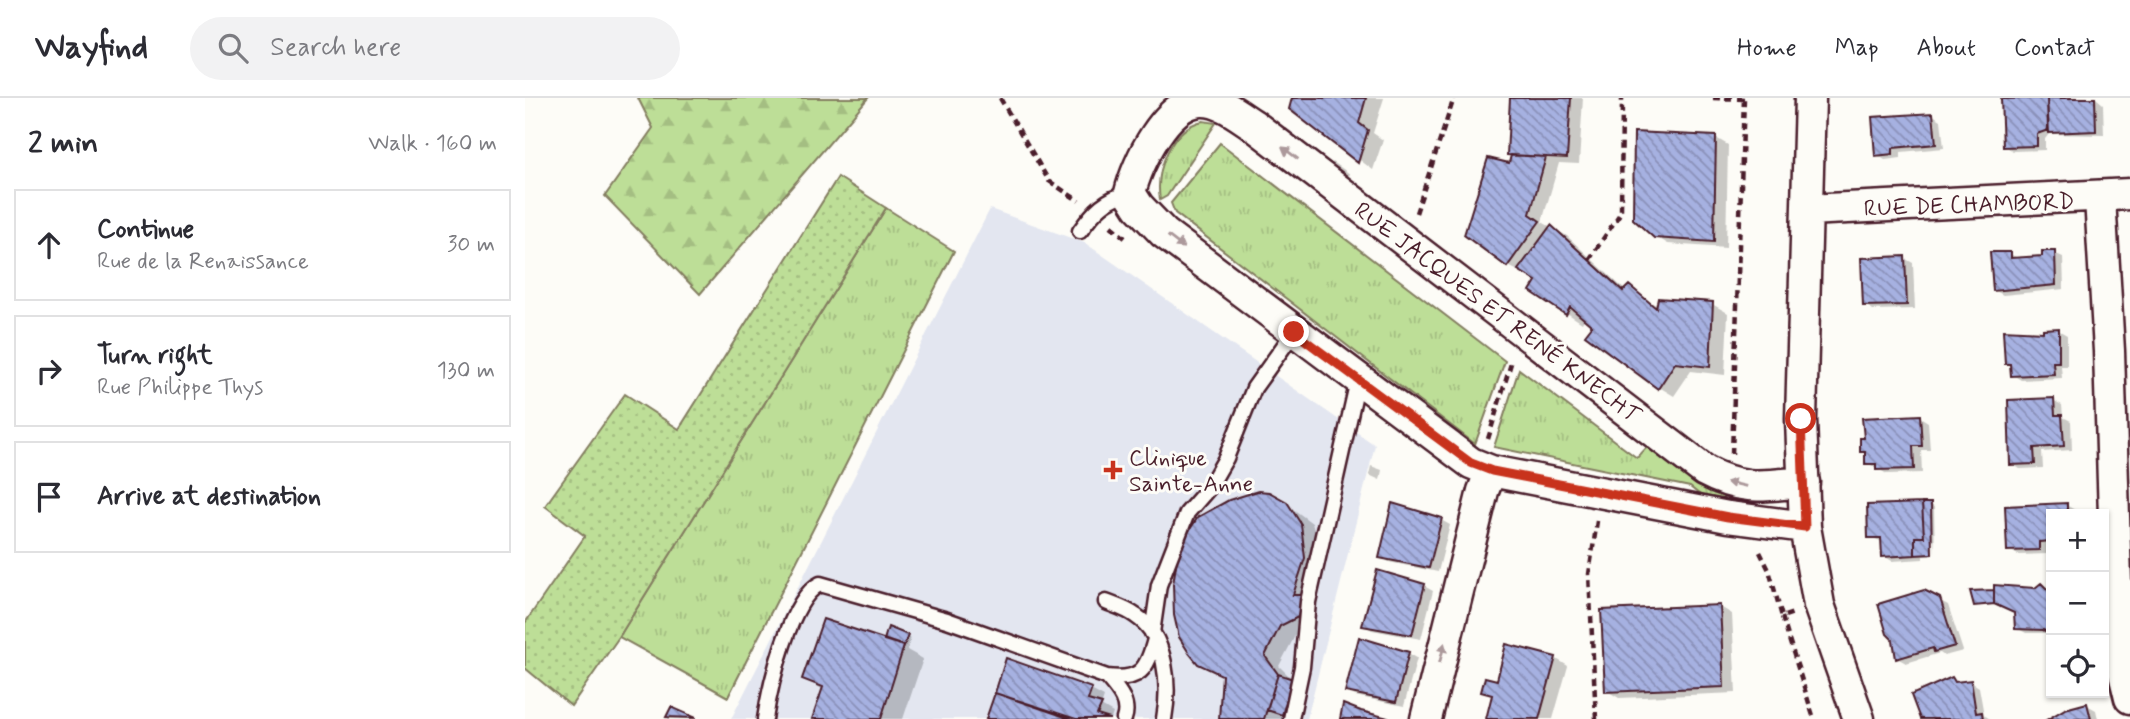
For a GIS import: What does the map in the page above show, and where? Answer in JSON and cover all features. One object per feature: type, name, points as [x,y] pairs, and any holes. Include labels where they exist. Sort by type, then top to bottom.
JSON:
[{"type":"street","points":[[1810,98],[1801,419],[1805,527],[1819,605],[1859,719]]},
{"type":"street","name":"RUE JACQUES ET RENÉ KNECHT","points":[[1130,193],[1135,171],[1147,147],[1184,104],[1202,99],[1234,105],[1252,124],[1705,471],[1727,483],[1752,487],[1804,482]]},
{"type":"street","points":[[1130,193],[1139,207],[1164,233],[1453,452],[1486,469],[1728,517],[1805,527]]},
{"type":"street","name":"RUE DE CHAMBORD","points":[[1807,210],[2100,198],[2130,194]]},
{"type":"street","points":[[2100,198],[2119,350],[2118,649],[2130,698]]},
{"type":"street","points":[[1426,719],[1483,491],[1486,469]]},
{"type":"lane","points":[[1080,231],[1093,212],[1113,197],[1130,193]]},
{"type":"lane","points":[[765,719],[768,694],[798,606],[809,589],[820,584],[947,620],[1107,677],[1127,679],[1137,674],[1148,663],[1159,585],[1187,513],[1208,489],[1226,458],[1254,388],[1294,332]]},
{"type":"lane","points":[[1291,719],[1302,667],[1308,602],[1358,380]]},
{"type":"lane","points":[[1106,602],[1135,614],[1153,636],[1166,673],[1164,719]]},
{"type":"lane","points":[[1107,677],[1123,696],[1129,717]]},
{"type":"path","points":[[1000,98],[1049,181],[1110,225]]},
{"type":"path","points":[[1404,239],[1419,207],[1454,98]]},
{"type":"path","points":[[1589,260],[1622,212],[1622,98]]},
{"type":"path","points":[[1713,98],[1744,99],[1732,465]]},
{"type":"path","points":[[1486,469],[1511,362],[1530,337]]},
{"type":"path","points":[[1597,719],[1589,574],[1598,515]]},
{"type":"path","points":[[1782,617],[1814,719]]},
{"type":"shaded area","name":"Clinique Sainte-Anne","points":[[990,209],[1085,243],[1375,445],[1307,719],[731,719]]},
{"type":"green space","points":[[638,98],[868,98],[700,294],[605,196],[653,128]]},
{"type":"green space","points":[[1203,121],[1216,123],[1167,196],[1160,200],[1160,176],[1168,152],[1182,132]]},
{"type":"green space","points":[[1220,143],[1505,361],[1475,444],[1175,213],[1171,203]]},
{"type":"green space","points":[[838,177],[886,208],[619,637],[571,706],[525,668],[525,623],[585,536],[545,506],[625,394],[679,429]]},
{"type":"green space","points":[[886,208],[954,251],[728,697],[619,637]]},
{"type":"green space","points":[[1519,369],[1637,458],[1648,446],[1711,491],[1723,495],[1723,503],[1704,498],[1690,487],[1494,447]]},
{"type":"building","points":[[1292,98],[1366,98],[1359,123],[1368,130],[1358,163],[1289,109]]},
{"type":"building","points":[[1510,98],[1571,98],[1567,158],[1507,155]]},
{"type":"building","points":[[2047,98],[2048,130],[2037,134],[2037,146],[2003,147],[2001,99]]},
{"type":"building","points":[[2047,98],[2095,98],[2096,131],[2049,133]]},
{"type":"building","points":[[1933,113],[1936,144],[1893,148],[1893,154],[1875,156],[1872,117]]},
{"type":"building","points":[[1634,132],[1716,136],[1714,242],[1654,238],[1633,219]]},
{"type":"building","points":[[1511,155],[1546,157],[1530,214],[1540,221],[1507,267],[1464,235],[1488,158],[1509,163]]},
{"type":"building","points":[[1551,225],[1623,291],[1629,285],[1656,308],[1658,298],[1713,302],[1710,367],[1675,363],[1658,389],[1585,335],[1592,326],[1570,307],[1566,315],[1530,291],[1536,281],[1518,270]]},
{"type":"building","points":[[2042,251],[2055,251],[2056,285],[1993,291],[1990,252],[2011,252],[2011,258],[2042,256]]},
{"type":"building","points":[[1905,256],[1907,305],[1863,306],[1861,258]]},
{"type":"building","points":[[2059,328],[2059,362],[2053,362],[2054,374],[2011,376],[2010,364],[2005,364],[2003,330],[2043,332],[2043,329]]},
{"type":"building","points":[[2054,398],[2055,415],[2062,415],[2064,446],[2034,448],[2035,464],[2010,465],[2008,400]]},
{"type":"building","points":[[1920,415],[1922,446],[1913,446],[1914,469],[1876,470],[1876,464],[1865,464],[1865,452],[1860,452],[1860,438],[1864,438],[1862,418]]},
{"type":"building","points":[[1258,491],[1269,492],[1287,502],[1301,524],[1305,558],[1293,595],[1301,595],[1298,617],[1280,626],[1265,656],[1278,674],[1264,719],[1219,719],[1222,675],[1198,664],[1179,637],[1174,615],[1173,584],[1177,559],[1185,537],[1198,517],[1229,500]]},
{"type":"building","points":[[1392,503],[1442,518],[1429,568],[1379,558]]},
{"type":"building","points":[[1922,503],[1931,503],[1932,554],[1915,555],[1915,537],[1924,537]]},
{"type":"building","points":[[1922,503],[1924,537],[1915,537],[1915,555],[1882,557],[1881,538],[1868,538],[1867,505]]},
{"type":"building","points":[[2067,503],[2067,509],[2046,509],[2046,541],[2039,542],[2039,550],[2007,551],[2005,506]]},
{"type":"building","points":[[1377,570],[1425,584],[1412,635],[1362,626]]},
{"type":"building","points":[[2041,583],[2046,588],[2046,632],[2015,629],[2014,613],[1994,604],[1994,585],[2035,588]]},
{"type":"building","points":[[1924,590],[1940,598],[1955,646],[1934,652],[1933,648],[1896,659],[1893,640],[1887,634],[1878,604]]},
{"type":"building","points":[[1994,590],[1994,604],[1974,606],[1970,591]]},
{"type":"building","points":[[1720,605],[1724,687],[1605,692],[1601,610]]},
{"type":"building","points":[[823,619],[904,646],[881,719],[812,719],[823,687],[802,679]]},
{"type":"building","points":[[888,627],[908,635],[904,646],[884,640]]},
{"type":"building","points":[[1359,637],[1409,652],[1396,702],[1345,692]]},
{"type":"building","points":[[1506,644],[1556,657],[1539,719],[1486,719],[1492,695],[1481,692],[1485,677],[1497,680]]},
{"type":"building","points":[[1006,658],[1092,688],[1088,700],[1102,704],[1097,715],[1110,719],[1076,719],[995,693]]},
{"type":"building","points":[[1278,674],[1293,679],[1282,715],[1267,710]]},
{"type":"building","points":[[1952,677],[1955,682],[1971,680],[1976,713],[1982,712],[1983,719],[1920,719],[1911,695]]},
{"type":"building","points":[[995,693],[1057,714],[1070,719],[986,719]]},
{"type":"building","points":[[2087,703],[2091,719],[2048,719],[2065,709]]},
{"type":"building","points":[[1343,704],[1361,711],[1392,719],[1340,719]]},
{"type":"building","points":[[671,707],[696,718],[666,717]]},
{"type":"place","name":"Clinique Sainte-Anne","points":[[1113,470]]},
{"type":"route","points":[[1294,332],[1471,463],[1492,471],[1728,517],[1805,527],[1801,419]]}]
